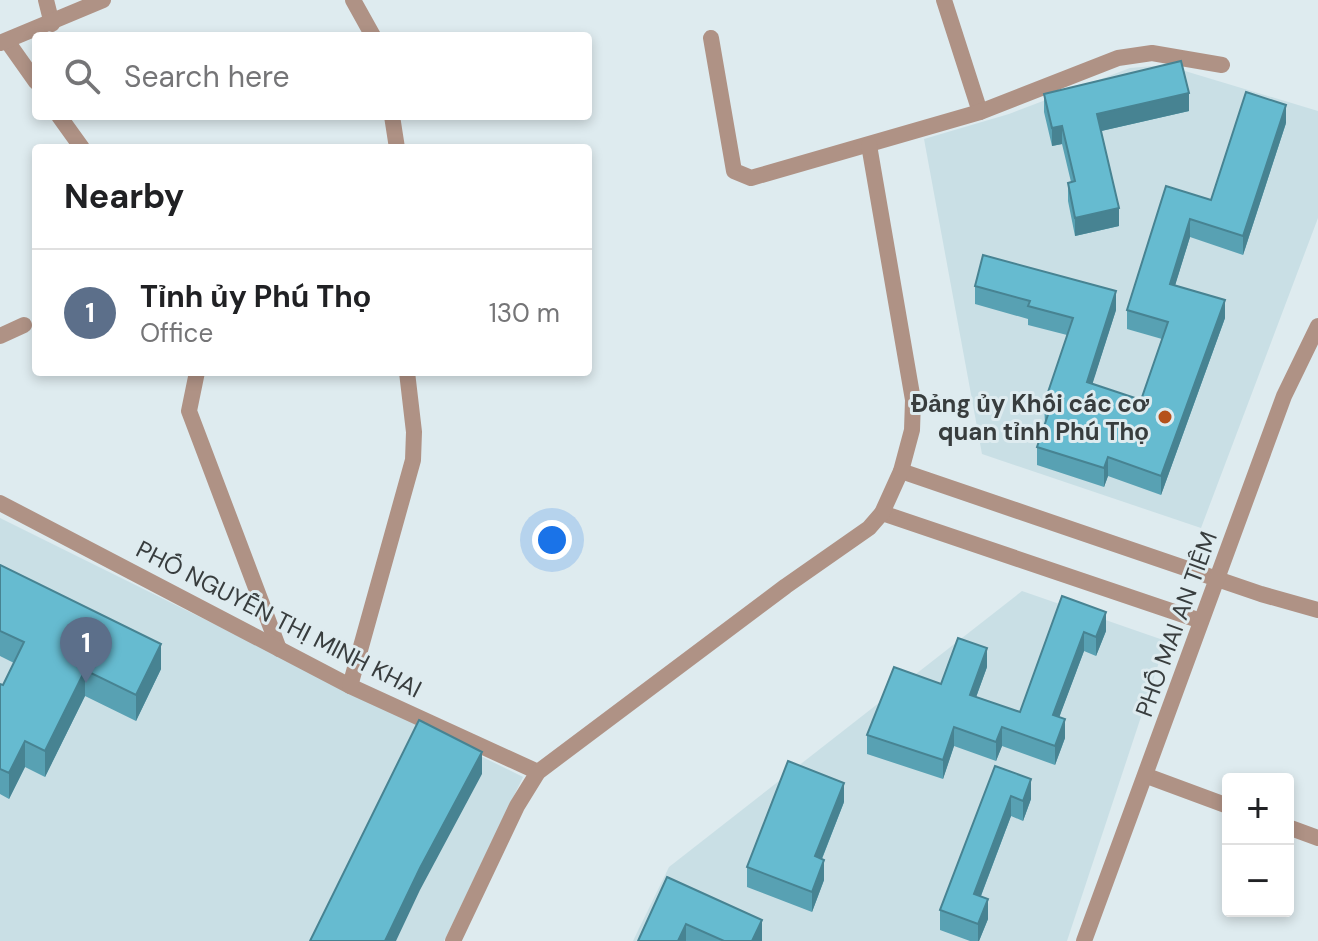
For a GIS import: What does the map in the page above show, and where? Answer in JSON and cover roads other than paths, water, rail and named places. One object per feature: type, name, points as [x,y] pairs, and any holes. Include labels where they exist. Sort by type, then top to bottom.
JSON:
[{"type":"street","points":[[46,0],[52,24]]},
{"type":"street","points":[[32,77],[4,42],[103,0]]},
{"type":"street","points":[[353,0],[371,32]]},
{"type":"street","points":[[944,0],[980,112]]},
{"type":"street","points":[[711,38],[734,171],[751,178],[980,112],[1118,58],[1152,53],[1222,65]]},
{"type":"street","points":[[62,120],[79,144]]},
{"type":"street","points":[[393,120],[396,144]]},
{"type":"street","points":[[453,941],[517,806],[538,772],[786,586],[854,541],[882,513],[901,471],[912,430],[913,400],[869,145]]},
{"type":"street","points":[[0,336],[24,325]]},
{"type":"street","name":"PHỐ MAI AN TIÊM","points":[[1084,941],[1284,396],[1318,326]]},
{"type":"street","points":[[196,376],[189,411],[279,649]]},
{"type":"street","points":[[350,686],[413,460],[414,432],[407,376]]},
{"type":"street","points":[[901,471],[1261,594],[1318,610]]},
{"type":"street","name":"PHỐ NGUYỄN THỊ MINH KHAI","points":[[0,503],[350,686],[538,772]]},
{"type":"street","points":[[882,513],[1201,621]]},
{"type":"street","points":[[1147,776],[1222,804]]},
{"type":"street","points":[[1294,829],[1318,838]]},
{"type":"place","name":"Đảng ủy Khối các cơ quan tỉnh Phú Thọ","points":[[1165,417]]},
{"type":"place","name":"Tỉnh ủy Phú Thọ","points":[[86,683]]}]
